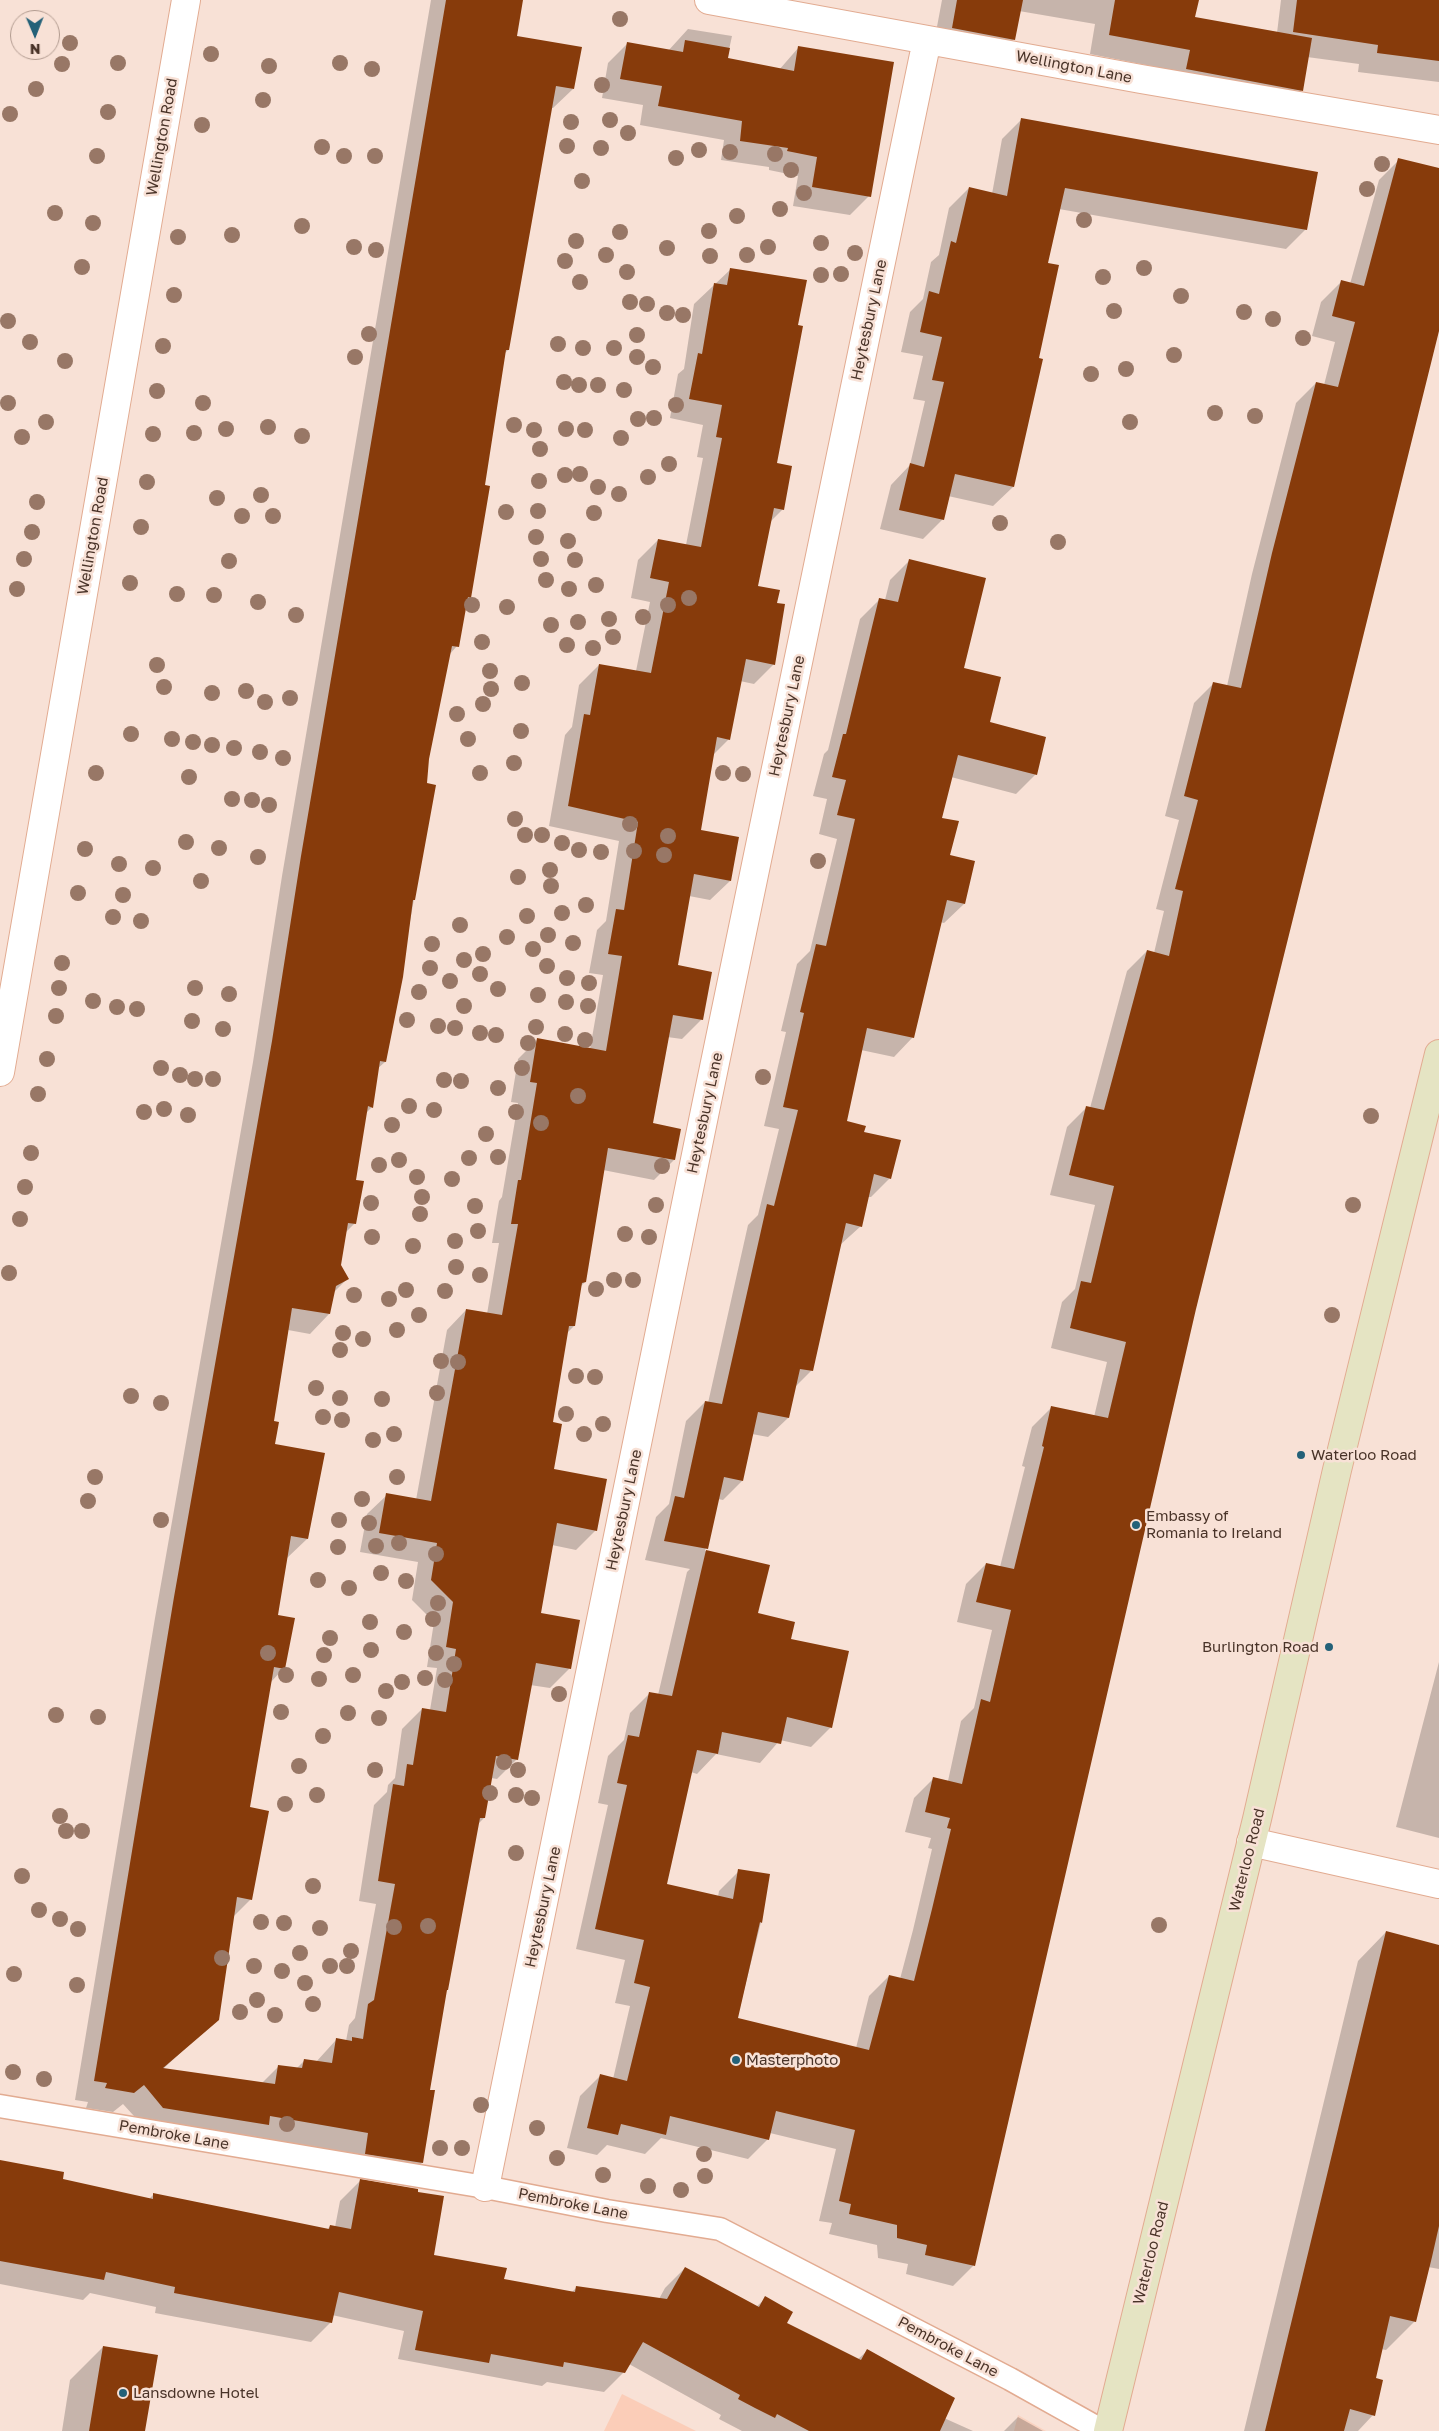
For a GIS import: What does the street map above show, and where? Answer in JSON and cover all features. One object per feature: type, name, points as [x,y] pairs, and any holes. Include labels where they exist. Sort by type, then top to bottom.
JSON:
[{"type":"street","name":"Wellington Road","points":[[0,1072],[186,0]]},
{"type":"street","name":"Wellington Lane","points":[[709,0],[1141,79],[1439,130]]},
{"type":"street","name":"Heytesbury Lane","points":[[486,2186],[706,1106],[927,40]]},
{"type":"street","name":"Waterloo Road","points":[[1108,2431],[1251,1842],[1337,1470],[1439,1054]]},
{"type":"street","points":[[1251,1842],[1439,1884]]},
{"type":"lane","name":"Pembroke Lane","points":[[0,2106],[486,2186],[608,2211],[720,2229],[1001,2375],[1103,2431]]},
{"type":"shaded area","points":[[622,2394],[696,2431],[604,2431]]},
{"type":"shaded area","points":[[1018,2415],[1046,2431],[1014,2431]]},
{"type":"building","points":[[446,0],[523,0],[517,36],[582,47],[574,89],[556,86],[509,350],[506,350],[485,485],[490,486],[471,598],[468,597],[459,647],[452,646],[429,759],[427,783],[436,785],[415,900],[413,900],[403,977],[386,1062],[380,1061],[373,1108],[368,1106],[356,1180],[364,1181],[356,1224],[348,1223],[341,1265],[349,1279],[336,1286],[330,1314],[292,1308],[274,1421],[279,1422],[275,1444],[325,1453],[308,1539],[291,1536],[278,1615],[295,1618],[285,1669],[274,1667],[250,1807],[269,1811],[252,1900],[237,1897],[219,2020],[163,2068],[275,2084],[278,2065],[302,2068],[304,2059],[332,2063],[336,2038],[352,2041],[352,2037],[363,2039],[368,2004],[374,2000],[395,1884],[378,1881],[393,1784],[404,1786],[407,1764],[413,1765],[422,1708],[446,1712],[456,1649],[446,1647],[453,1602],[431,1580],[437,1543],[379,1533],[386,1493],[431,1501],[466,1309],[502,1315],[518,1224],[511,1224],[518,1180],[521,1180],[537,1083],[530,1082],[537,1038],[606,1051],[622,956],[608,954],[616,909],[624,910],[638,822],[568,806],[584,714],[590,715],[599,664],[651,673],[669,582],[650,578],[658,539],[701,547],[722,438],[716,437],[722,405],[689,399],[698,353],[702,354],[714,283],[727,285],[730,268],[807,280],[798,325],[803,326],[777,463],[792,466],[784,510],[774,508],[758,586],[780,590],[777,603],[785,604],[775,665],[746,659],[730,740],[717,737],[701,830],[739,837],[731,881],[694,874],[678,965],[712,972],[703,1020],[673,1015],[653,1123],[681,1129],[675,1160],[608,1148],[586,1282],[582,1283],[575,1326],[569,1326],[553,1422],[562,1424],[554,1469],[607,1479],[597,1531],[557,1523],[541,1613],[580,1620],[571,1669],[536,1663],[518,1760],[496,1756],[485,1818],[480,1818],[447,1990],[430,2090],[435,2090],[423,2163],[365,2154],[368,2133],[270,2116],[269,2125],[163,2108],[144,2085],[134,2093],[105,2088],[107,2083],[94,2081],[174,1597],[272,1041],[301,856]]},
{"type":"building","points":[[957,0],[1023,0],[1015,40],[952,28]]},
{"type":"building","points":[[1115,0],[1199,0],[1195,17],[1312,38],[1303,91],[1186,69],[1190,50],[1109,35]]},
{"type":"building","points":[[1297,0],[1439,0],[1439,61],[1377,53],[1378,45],[1293,32]]},
{"type":"building","points":[[685,40],[730,48],[728,58],[794,71],[798,46],[894,62],[871,197],[812,187],[817,157],[787,151],[788,148],[740,141],[742,121],[658,106],[662,86],[620,79],[627,42],[683,52]]},
{"type":"building","points":[[1021,118],[1318,172],[1307,230],[1065,188],[1048,263],[1059,265],[1039,358],[1043,359],[1014,487],[955,474],[944,520],[899,510],[910,463],[924,467],[944,382],[932,380],[942,337],[920,332],[929,291],[939,294],[951,241],[956,243],[969,187],[1007,196]]},
{"type":"building","points":[[1398,158],[1439,168],[1439,331],[1196,1309],[975,2266],[925,2255],[927,2245],[897,2238],[897,2225],[849,2214],[851,2204],[839,2201],[855,2130],[776,2111],[769,2140],[670,2116],[666,2135],[621,2124],[618,2135],[587,2128],[600,2074],[627,2081],[650,1987],[634,1983],[644,1940],[595,1929],[627,1785],[617,1783],[628,1735],[639,1737],[649,1692],[672,1696],[706,1550],[770,1565],[758,1613],[795,1622],[791,1639],[849,1651],[832,1728],[787,1717],[781,1744],[722,1732],[718,1754],[697,1750],[667,1884],[733,1899],[738,1869],[770,1874],[762,1923],[760,1922],[738,2018],[869,2050],[889,1975],[914,1981],[951,1829],[947,1828],[950,1818],[925,1812],[933,1777],[962,1784],[981,1699],[990,1702],[1011,1610],[976,1602],[986,1563],[1014,1569],[1044,1447],[1042,1446],[1051,1406],[1108,1418],[1126,1342],[1070,1328],[1081,1281],[1091,1283],[1114,1186],[1069,1175],[1086,1106],[1104,1110],[1147,950],[1169,956],[1183,891],[1175,889],[1198,800],[1184,796],[1213,682],[1241,688],[1272,553],[1316,382],[1338,387],[1355,322],[1332,316],[1341,280],[1364,286]]},
{"type":"building","points":[[909,559],[986,578],[964,668],[1001,677],[990,722],[1046,737],[1037,775],[958,755],[942,818],[959,821],[950,855],[975,861],[965,904],[947,900],[914,1038],[867,1028],[847,1121],[866,1126],[864,1132],[901,1140],[891,1179],[874,1174],[862,1227],[846,1223],[813,1371],[800,1369],[789,1418],[758,1412],[743,1481],[724,1477],[708,1549],[664,1541],[675,1496],[684,1498],[705,1401],[722,1404],[767,1204],[774,1206],[798,1110],[783,1107],[804,1013],[800,1012],[816,944],[826,946],[855,819],[837,815],[846,780],[832,777],[843,734],[846,734],[879,598],[898,602]]},
{"type":"building","points":[[1386,1931],[1439,1945],[1439,2226],[1432,2257],[1416,2322],[1390,2316],[1376,2378],[1383,2380],[1375,2416],[1350,2409],[1344,2431],[1265,2431]]},
{"type":"building","points":[[0,2160],[64,2172],[63,2179],[153,2199],[153,2193],[329,2229],[330,2225],[351,2229],[360,2179],[418,2189],[418,2192],[444,2196],[434,2255],[507,2268],[504,2279],[575,2292],[576,2286],[667,2299],[685,2267],[759,2307],[765,2296],[793,2312],[787,2323],[861,2360],[867,2349],[955,2398],[940,2431],[809,2431],[777,2414],[775,2418],[738,2399],[740,2395],[643,2342],[625,2373],[564,2362],[563,2367],[491,2354],[489,2363],[415,2350],[423,2311],[339,2292],[332,2323],[174,2293],[175,2287],[106,2272],[104,2280],[0,2261]]},
{"type":"building","name":"Lansdowne Hotel","points":[[103,2346],[158,2355],[145,2431],[89,2431]]},
{"type":"place","name":"Waterloo Road","points":[[1301,1455]]},
{"type":"place","name":"Embassy of Romania to Ireland","points":[[1136,1525]]},
{"type":"place","name":"Burlington Road","points":[[1329,1647]]},
{"type":"place","name":"Masterphoto","points":[[736,2060]]},
{"type":"place","name":"Lansdowne Hotel","points":[[123,2393]]}]
